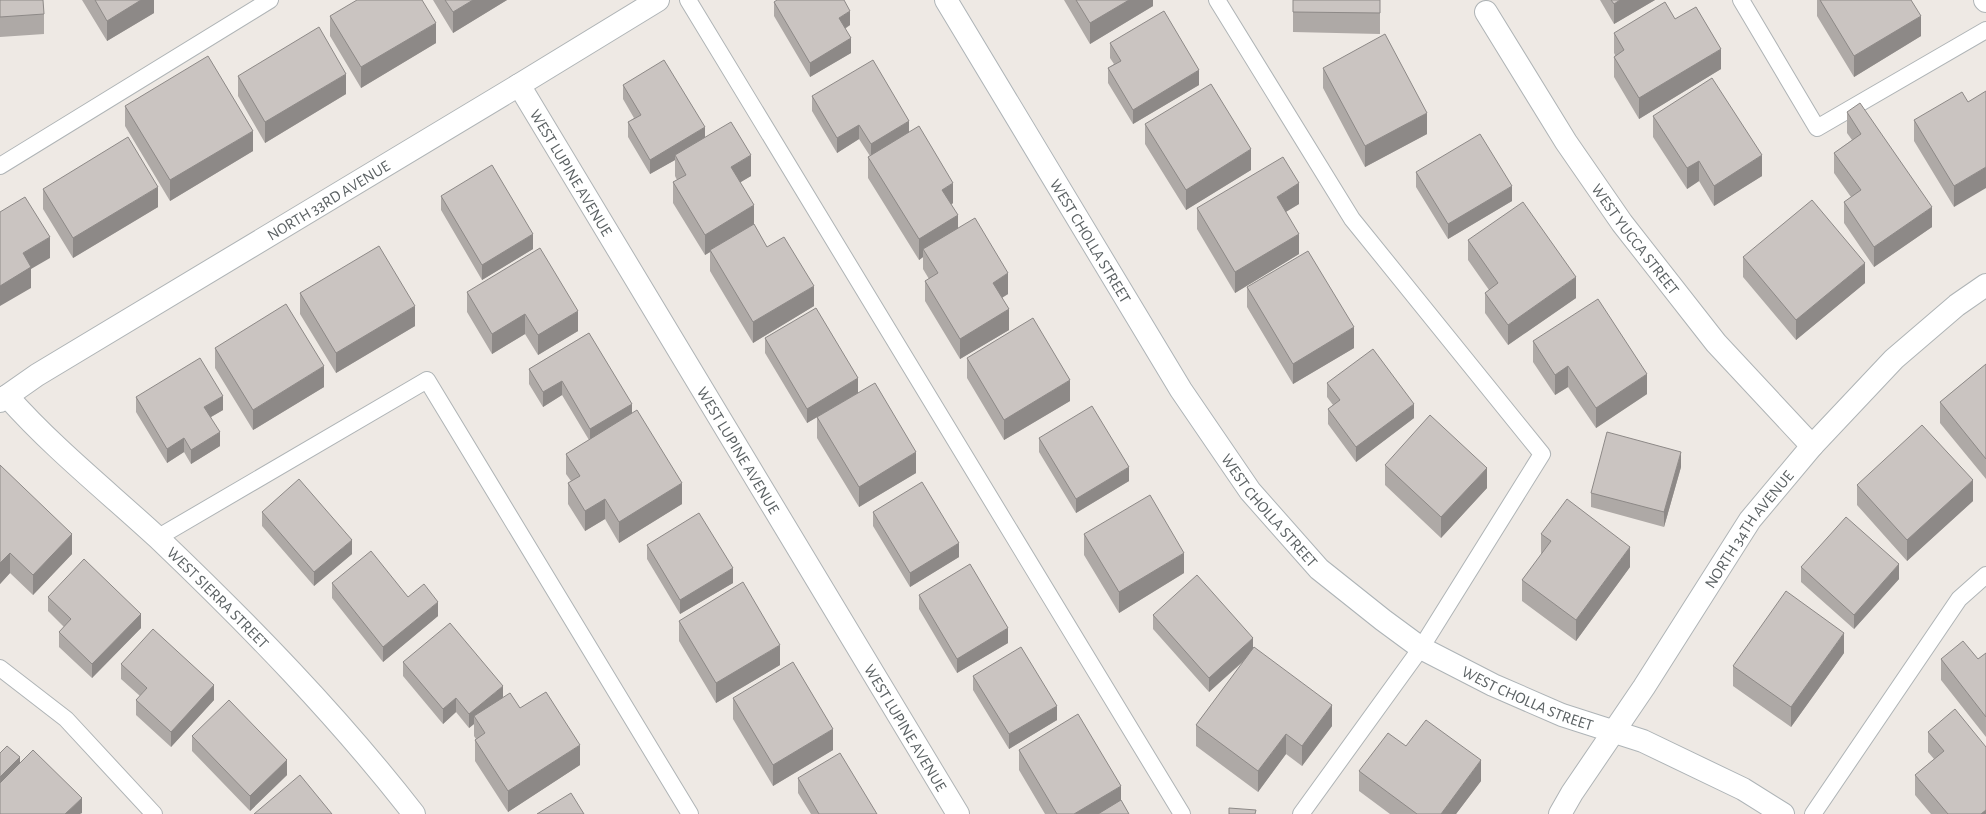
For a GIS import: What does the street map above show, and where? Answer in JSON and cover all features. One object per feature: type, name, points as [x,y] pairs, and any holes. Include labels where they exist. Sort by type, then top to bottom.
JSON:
[{"type":"street","name":"NORTH 33RD AVENUE","points":[[3,398],[37,376],[519,86],[658,0]]},
{"type":"street","name":"WEST CHOLLA STREET","points":[[946,0],[1182,390],[1250,491],[1320,569],[1383,620],[1421,648],[1492,685],[1562,715],[1643,741],[1736,786],[1783,814]]},
{"type":"street","name":"WEST YUCCA STREET","points":[[1486,12],[1566,142],[1622,223],[1716,343],[1812,446]]},
{"type":"street","name":"WEST LUPINE AVENUE","points":[[519,86],[958,814]]},
{"type":"street","name":"NORTH 34TH AVENUE","points":[[1560,814],[1572,793],[1614,732],[1750,520],[1812,446],[1894,359],[1957,305],[1986,285]]},
{"type":"street","name":"WEST SIERRA STREET","points":[[3,398],[157,538],[258,635],[346,730],[414,814]]},
{"type":"lane","points":[[0,166],[270,0]]},
{"type":"lane","points":[[688,0],[1182,814]]},
{"type":"lane","points":[[1217,0],[1352,220],[1542,454],[1421,648],[1301,814]]},
{"type":"lane","points":[[1741,0],[1817,128],[1986,30]]},
{"type":"lane","points":[[157,538],[427,380],[690,814]]},
{"type":"lane","points":[[1813,814],[1958,599],[1986,575]]},
{"type":"lane","points":[[0,668],[66,719],[154,814]]},
{"type":"building","points":[[0,0],[43,0],[44,14],[0,17]]},
{"type":"building","points":[[95,0],[141,0],[107,21]]},
{"type":"building","points":[[357,0],[422,0],[436,23],[361,67],[330,16]]},
{"type":"building","points":[[445,0],[473,0],[453,12]]},
{"type":"building","points":[[777,0],[844,0],[850,11],[839,18],[851,38],[810,63],[774,2]]},
{"type":"building","points":[[1076,0],[1129,0],[1090,23]]},
{"type":"building","points":[[1293,0],[1380,0],[1380,13],[1293,12]]},
{"type":"building","points":[[1611,0],[1620,0],[1614,4]]},
{"type":"building","points":[[1820,0],[1911,0],[1921,16],[1854,56]]},
{"type":"building","points":[[1665,2],[1675,19],[1696,7],[1721,49],[1639,98],[1614,57],[1624,50],[1614,33]]},
{"type":"building","points":[[1164,11],[1199,70],[1133,110],[1108,68],[1121,61],[1110,43]]},
{"type":"building","points":[[319,27],[346,74],[265,122],[238,76]]},
{"type":"building","points":[[1385,34],[1427,113],[1365,146],[1323,68]]},
{"type":"building","points":[[208,56],[253,131],[170,180],[125,106]]},
{"type":"building","points":[[664,60],[705,127],[650,160],[628,122],[641,115],[623,85]]},
{"type":"building","points":[[873,60],[909,121],[871,144],[859,125],[837,138],[812,96]]},
{"type":"building","points":[[1712,78],[1762,155],[1714,186],[1699,161],[1687,168],[1653,116]]},
{"type":"building","points":[[1211,84],[1251,149],[1186,190],[1145,124]]},
{"type":"building","points":[[1986,91],[1986,167],[1954,186],[1914,120],[1962,92],[1968,102]]},
{"type":"building","points":[[1860,103],[1932,207],[1874,247],[1844,202],[1861,190],[1834,153],[1861,134],[1847,112]]},
{"type":"building","points":[[731,122],[751,155],[731,167],[754,205],[705,235],[673,182],[686,175],[675,155]]},
{"type":"building","points":[[919,126],[953,183],[942,190],[958,215],[919,239],[868,157]]},
{"type":"building","points":[[1480,134],[1512,186],[1448,224],[1416,172]]},
{"type":"building","points":[[128,137],[158,187],[73,238],[43,189]]},
{"type":"building","points":[[1283,157],[1299,183],[1277,197],[1299,234],[1235,272],[1197,208]]},
{"type":"building","points":[[492,165],[533,234],[482,265],[441,196]]},
{"type":"building","points":[[25,197],[50,237],[23,253],[31,267],[0,286],[0,212]]},
{"type":"building","points":[[1812,200],[1865,263],[1796,320],[1743,257]]},
{"type":"building","points":[[1523,202],[1576,277],[1508,325],[1485,293],[1498,283],[1468,240]]},
{"type":"building","points":[[975,218],[1008,273],[993,283],[1009,309],[960,339],[925,281],[938,273],[923,249]]},
{"type":"building","points":[[754,224],[767,247],[784,237],[814,286],[753,322],[710,250]]},
{"type":"building","points":[[379,246],[415,306],[336,353],[300,293]]},
{"type":"building","points":[[540,248],[578,311],[538,335],[525,314],[492,334],[467,292]]},
{"type":"building","points":[[1308,251],[1354,327],[1293,364],[1247,287]]},
{"type":"building","points":[[1598,299],[1647,374],[1596,408],[1568,366],[1555,375],[1533,341]]},
{"type":"building","points":[[286,304],[324,366],[253,410],[215,348]]},
{"type":"building","points":[[816,308],[858,378],[807,409],[765,338]]},
{"type":"building","points":[[1033,318],[1070,380],[1004,420],[967,358]]},
{"type":"building","points":[[589,333],[632,404],[590,429],[562,381],[543,392],[529,369]]},
{"type":"building","points":[[1373,349],[1414,404],[1356,447],[1328,409],[1340,400],[1327,383]]},
{"type":"building","points":[[200,358],[223,396],[204,407],[220,432],[191,450],[184,438],[167,449],[136,397]]},
{"type":"building","points":[[1986,364],[1986,459],[1940,402]]},
{"type":"building","points":[[875,383],[916,452],[859,487],[817,417]]},
{"type":"building","points":[[1092,406],[1129,467],[1076,499],[1039,438]]},
{"type":"building","points":[[637,410],[682,483],[619,522],[605,499],[585,511],[568,483],[580,476],[566,454]]},
{"type":"building","points":[[1430,415],[1487,468],[1441,517],[1385,465]]},
{"type":"building","points":[[1922,425],[1973,480],[1907,540],[1857,485]]},
{"type":"building","points":[[1607,432],[1681,452],[1664,512],[1591,493]]},
{"type":"building","points":[[0,465],[72,534],[33,575],[10,553],[0,563]]},
{"type":"building","points":[[299,479],[352,540],[314,572],[262,512]]},
{"type":"building","points":[[922,482],[959,543],[910,573],[873,512]]},
{"type":"building","points":[[1150,495],[1184,553],[1119,592],[1084,534]]},
{"type":"building","points":[[1567,499],[1630,547],[1576,620],[1522,580],[1551,541],[1541,534]]},
{"type":"building","points":[[699,513],[733,568],[680,600],[647,545]]},
{"type":"building","points":[[1846,517],[1899,564],[1854,615],[1801,567]]},
{"type":"building","points":[[371,551],[408,597],[424,584],[438,602],[383,647],[332,583]]},
{"type":"building","points":[[84,559],[141,614],[92,664],[59,632],[71,619],[48,597]]},
{"type":"building","points":[[970,564],[1008,628],[957,659],[919,595]]},
{"type":"building","points":[[1197,575],[1253,638],[1209,678],[1153,615]]},
{"type":"building","points":[[743,582],[780,645],[716,683],[679,621]]},
{"type":"building","points":[[1786,591],[1844,633],[1791,707],[1733,666]]},
{"type":"building","points":[[450,623],[503,686],[469,714],[456,698],[443,709],[403,662]]},
{"type":"building","points":[[153,629],[214,685],[171,732],[136,700],[147,688],[121,664]]},
{"type":"building","points":[[1963,641],[1978,659],[1986,653],[1986,717],[1941,659]]},
{"type":"building","points":[[1021,647],[1057,706],[1009,734],[973,676]]},
{"type":"building","points":[[1254,647],[1332,705],[1302,746],[1286,734],[1258,771],[1196,725]]},
{"type":"building","points":[[793,662],[833,729],[773,765],[733,698]]},
{"type":"building","points":[[546,692],[580,745],[508,791],[475,740],[485,733],[474,716],[510,693],[520,708]]},
{"type":"building","points":[[229,700],[287,760],[250,796],[192,736]]},
{"type":"building","points":[[1955,709],[1986,747],[1986,810],[1981,814],[1948,814],[1915,775],[1944,751],[1928,732]]},
{"type":"building","points":[[1078,714],[1121,786],[1074,814],[1057,814],[1019,750]]},
{"type":"building","points":[[1426,720],[1481,760],[1441,814],[1417,814],[1359,771],[1388,733],[1406,746]]},
{"type":"building","points":[[7,746],[20,757],[0,777],[0,753]]},
{"type":"building","points":[[33,750],[82,798],[65,814],[0,814],[0,783]]},
{"type":"building","points":[[840,753],[877,814],[819,814],[798,778]]},
{"type":"building","points":[[300,775],[332,814],[254,814]]},
{"type":"building","points":[[571,793],[584,814],[537,814]]},
{"type":"building","points":[[1121,800],[1129,814],[1098,814]]},
{"type":"building","points":[[1229,808],[1256,810],[1255,814],[1229,814]]}]
